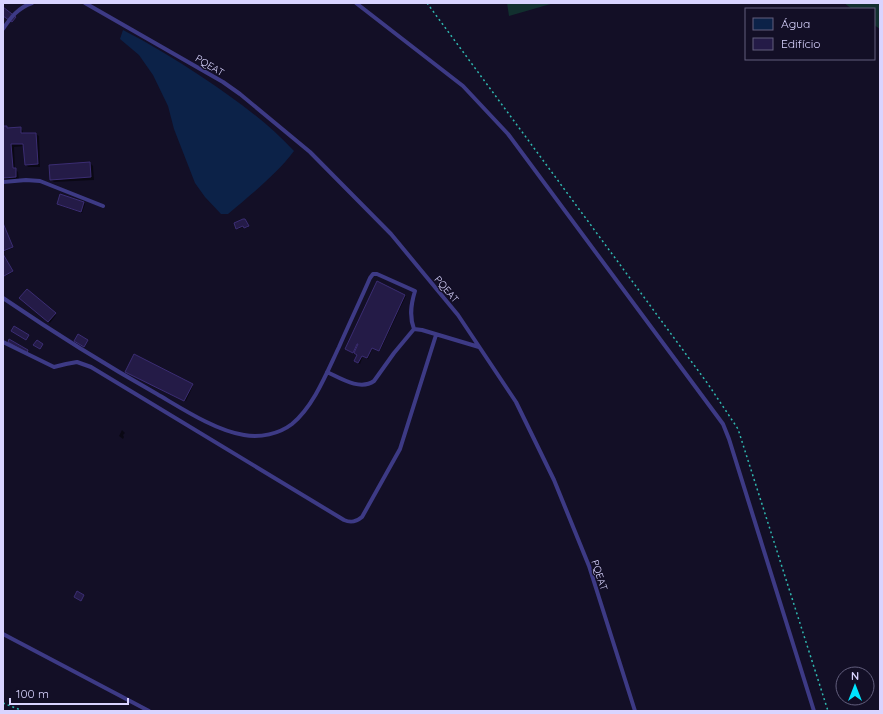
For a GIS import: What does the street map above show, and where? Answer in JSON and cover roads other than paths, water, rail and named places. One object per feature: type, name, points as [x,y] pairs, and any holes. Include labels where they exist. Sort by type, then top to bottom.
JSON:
[{"type":"lane","points":[[17,3],[22,7]]},
{"type":"lane","points":[[3,29],[11,16],[22,7],[32,3]]},
{"type":"lane","name":"PQEAT","points":[[85,3],[223,82],[240,94],[310,152],[391,234],[458,315],[516,402],[554,480],[589,566],[635,711]]},
{"type":"lane","points":[[356,3],[463,86],[508,134],[723,424],[732,446],[814,711]]},
{"type":"lane","points":[[3,182],[26,180],[40,181],[103,206]]},
{"type":"lane","points":[[3,298],[86,353],[181,408],[224,430],[244,435],[259,436],[279,433],[304,413],[327,372],[373,274],[377,274],[415,291],[410,305],[411,322],[414,329]]},
{"type":"lane","points":[[414,329],[479,347]]},
{"type":"lane","points":[[327,372],[355,384],[370,384],[374,381],[394,352],[414,329]]},
{"type":"lane","points":[[3,342],[54,367],[77,362],[91,367],[344,520],[353,522],[362,517],[400,449],[436,335]]},
{"type":"lane","points":[[3,634],[149,711]]},
{"type":"water","points":[[123,30],[173,58],[226,94],[262,121],[294,151],[271,176],[228,214],[221,214],[205,197],[195,183],[174,129],[168,106],[153,75],[139,55],[120,39]]}]
